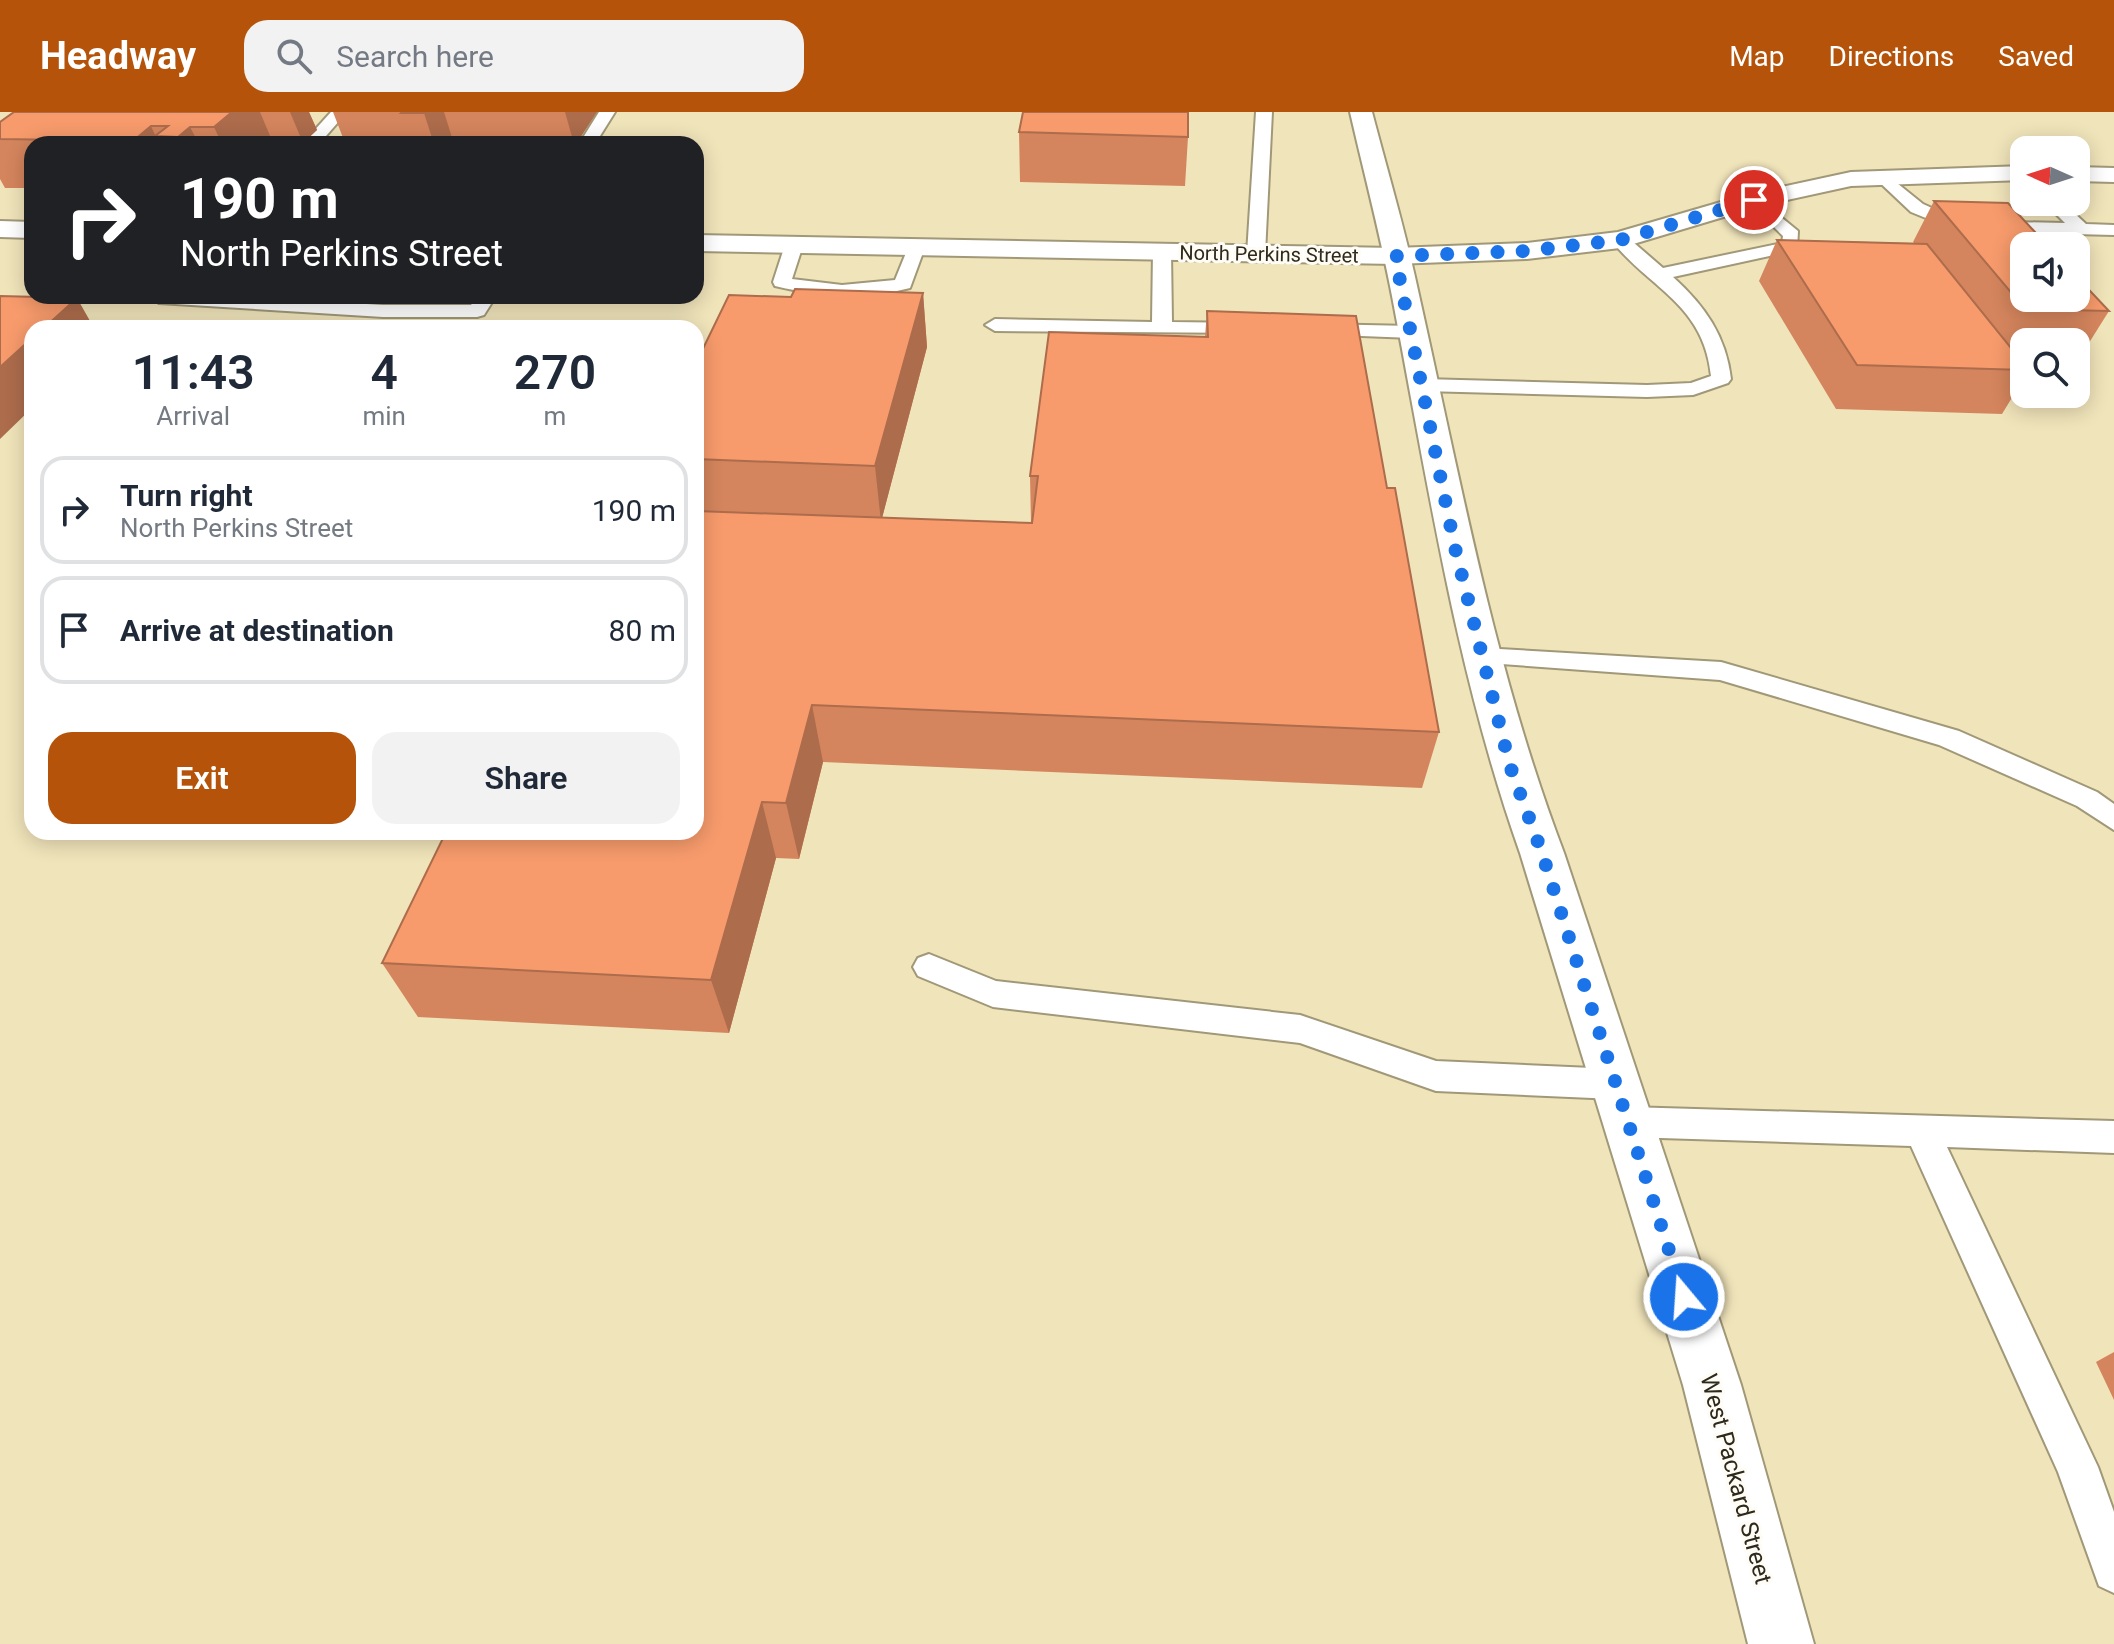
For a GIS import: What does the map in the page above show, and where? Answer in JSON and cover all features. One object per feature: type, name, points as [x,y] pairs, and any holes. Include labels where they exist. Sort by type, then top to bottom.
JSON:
[{"type":"street","name":"West Packard Street","points":[[1361,112],[1412,332],[1455,548],[1510,766],[1542,853],[1712,1385],[1781,1644]]},
{"type":"street","name":"North Perkins Street","points":[[704,243],[1395,256],[1527,251],[1620,240],[1809,186],[1882,176],[2010,174]]},
{"type":"street","points":[[2090,174],[2114,175]]},
{"type":"street","points":[[0,229],[24,230]]},
{"type":"lane","points":[[317,136],[339,112]]},
{"type":"lane","points":[[592,136],[607,112]]},
{"type":"lane","points":[[1256,254],[1259,157],[1264,112]]},
{"type":"lane","points":[[1882,176],[1917,208],[1958,226],[2114,230]]},
{"type":"lane","points":[[1658,275],[1791,246],[1792,235],[1754,200]]},
{"type":"lane","points":[[2067,216],[2082,230]]},
{"type":"lane","points":[[1423,385],[1647,391],[1693,389],[1721,379],[1721,358],[1698,311],[1620,240]]},
{"type":"lane","points":[[794,245],[782,282],[804,288],[887,289],[903,284],[916,247]]},
{"type":"lane","points":[[1162,252],[1162,328]]},
{"type":"lane","points":[[287,304],[398,311],[477,311],[482,304]]},
{"type":"lane","points":[[995,325],[1272,330]]},
{"type":"lane","points":[[1303,330],[1412,332]]},
{"type":"lane","points":[[1482,656],[1721,671],[1949,738],[2087,799],[2114,819]]},
{"type":"lane","points":[[929,967],[993,994],[1300,1029],[1436,1076],[1621,1103],[1922,1131],[2114,1137]]},
{"type":"lane","points":[[1922,1131],[2077,1467],[2114,1571]]},
{"type":"shaded area","points":[[0,112],[2114,112],[2114,1644],[0,1644]]},
{"type":"building","points":[[14,112],[232,112],[214,127],[190,127],[179,136],[155,136],[168,126],[151,126],[139,136],[24,136],[24,139],[0,139],[0,122]]},
{"type":"building","points":[[1023,112],[1188,112],[1188,137],[1019,132]]},
{"type":"building","points":[[1934,201],[2008,203],[2010,216],[2020,216],[2035,232],[2010,232],[2010,291]]},
{"type":"building","points":[[1777,240],[1927,244],[2010,347],[2010,370],[1857,365]]},
{"type":"building","points":[[795,289],[923,293],[875,466],[704,459],[704,347],[729,295],[791,297]]},
{"type":"building","points":[[2090,291],[2109,311],[2090,311]]},
{"type":"building","points":[[0,296],[24,297],[24,304],[70,304],[53,320],[24,320],[24,345],[0,367]]},
{"type":"building","points":[[1207,311],[1356,316],[1387,488],[1395,488],[1439,732],[812,705],[786,803],[762,802],[711,980],[382,963],[442,840],[704,840],[704,511],[1032,523],[1038,476],[1030,476],[1049,332],[1208,337]]},
{"type":"route","points":[[1684,1297],[1542,853],[1510,766],[1455,548],[1405,292],[1395,256],[1527,251],[1620,240],[1754,200]]}]
